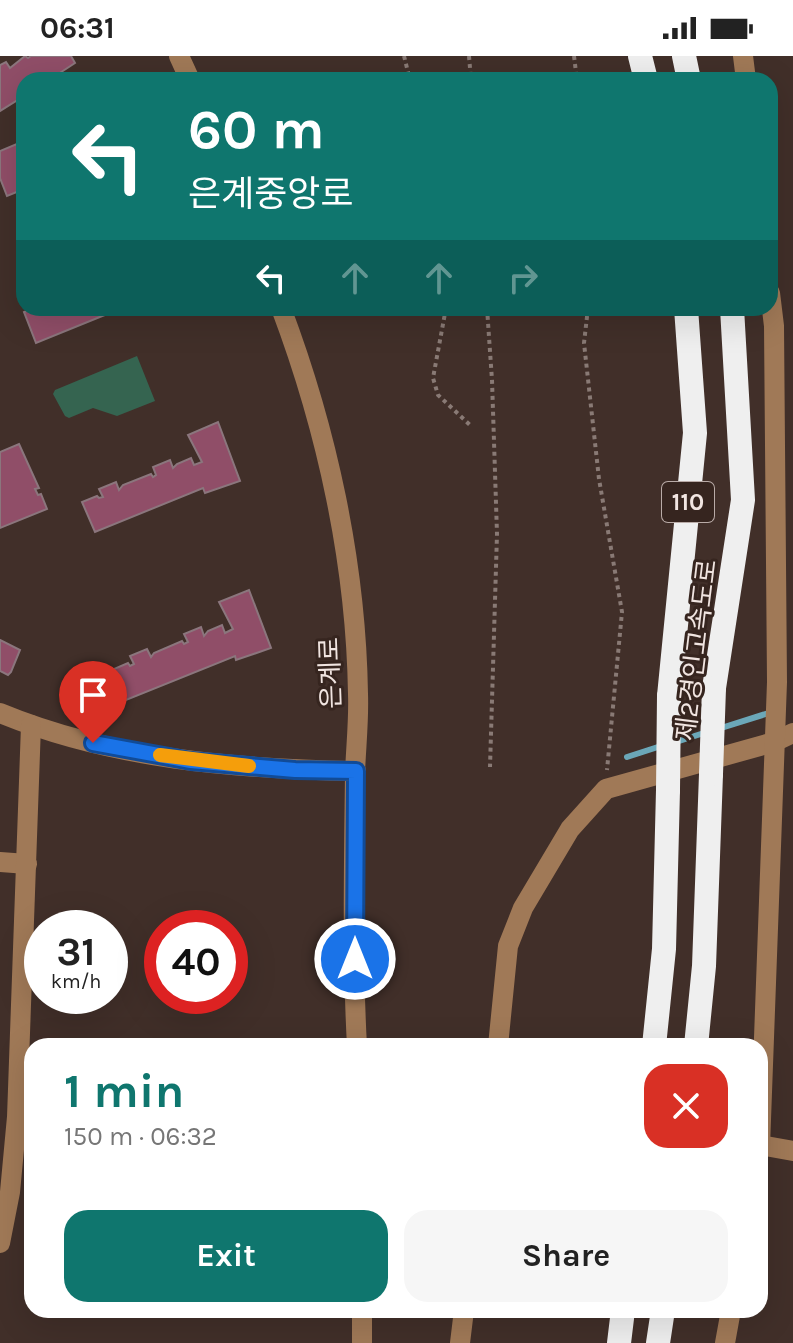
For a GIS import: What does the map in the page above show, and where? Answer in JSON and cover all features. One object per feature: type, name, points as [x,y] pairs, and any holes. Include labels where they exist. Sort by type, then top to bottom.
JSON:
[{"type":"highway","name":"제2경인고속도로","points":[[655,1038],[664,949],[669,696],[695,433],[687,316]]},
{"type":"highway","name":"제2경인고속도로","points":[[697,1038],[704,966],[714,688],[743,500],[732,316]]},
{"type":"highway","points":[[619,1343],[622,1318]]},
{"type":"highway","points":[[658,1343],[662,1318]]},
{"type":"street","name":"은계로","points":[[284,316],[298,352],[319,427],[345,550],[358,694],[357,1038]]},
{"type":"street","points":[[764,1038],[777,682],[773,316]]},
{"type":"street","points":[[0,713],[93,743],[191,761],[295,770],[356,771]]},
{"type":"street","points":[[0,1243],[10,1192],[17,1117],[31,725]]},
{"type":"street","points":[[499,1038],[508,946],[523,908],[570,829],[606,789],[774,742],[793,733]]},
{"type":"street","points":[[0,862],[27,864]]},
{"type":"street","points":[[768,1147],[793,1151]]},
{"type":"street","points":[[362,1318],[362,1343]]},
{"type":"street","points":[[460,1343],[463,1318]]},
{"type":"street","points":[[725,1343],[730,1318]]},
{"type":"path","points":[[445,316],[433,378],[438,395],[470,425]]},
{"type":"path","points":[[488,316],[497,534],[490,767]]},
{"type":"path","points":[[587,316],[584,343],[599,479],[622,612],[606,789]]},
{"type":"green space","points":[[137,356],[155,401],[117,416],[93,408],[69,418],[65,416],[53,394],[55,390]]},
{"type":"building","points":[[25,56],[71,56],[75,63],[61,72],[16,72],[16,101],[0,111],[0,65],[6,62],[10,68]]},
{"type":"building","points":[[16,144],[16,192],[7,196],[0,178],[0,151]]},
{"type":"building","points":[[26,316],[102,316],[36,343]]},
{"type":"building","points":[[218,422],[240,481],[205,493],[203,488],[95,532],[82,502],[103,497],[99,489],[116,482],[119,490],[123,485],[151,474],[153,477],[156,475],[153,467],[170,460],[173,468],[191,458],[194,465],[202,462],[188,435]]},
{"type":"building","points":[[19,444],[39,488],[35,489],[38,495],[41,494],[47,509],[0,528],[0,452]]},
{"type":"building","points":[[249,590],[271,648],[236,660],[235,656],[126,700],[114,669],[128,663],[130,666],[134,664],[130,656],[147,649],[151,657],[182,641],[184,644],[188,642],[184,634],[201,627],[204,636],[222,625],[225,633],[233,629],[219,602]]},
{"type":"building","points":[[0,640],[20,650],[8,675],[0,671]]},
{"type":"waterway","points":[[718,729],[772,712]]},
{"type":"waterway","points":[[676,742],[707,732]]},
{"type":"waterway","points":[[627,757],[661,746]]},
{"type":"slow traffic","points":[[160,755],[249,766]]},
{"type":"route","points":[[93,743],[191,761],[295,770],[356,771],[355,959]]}]
